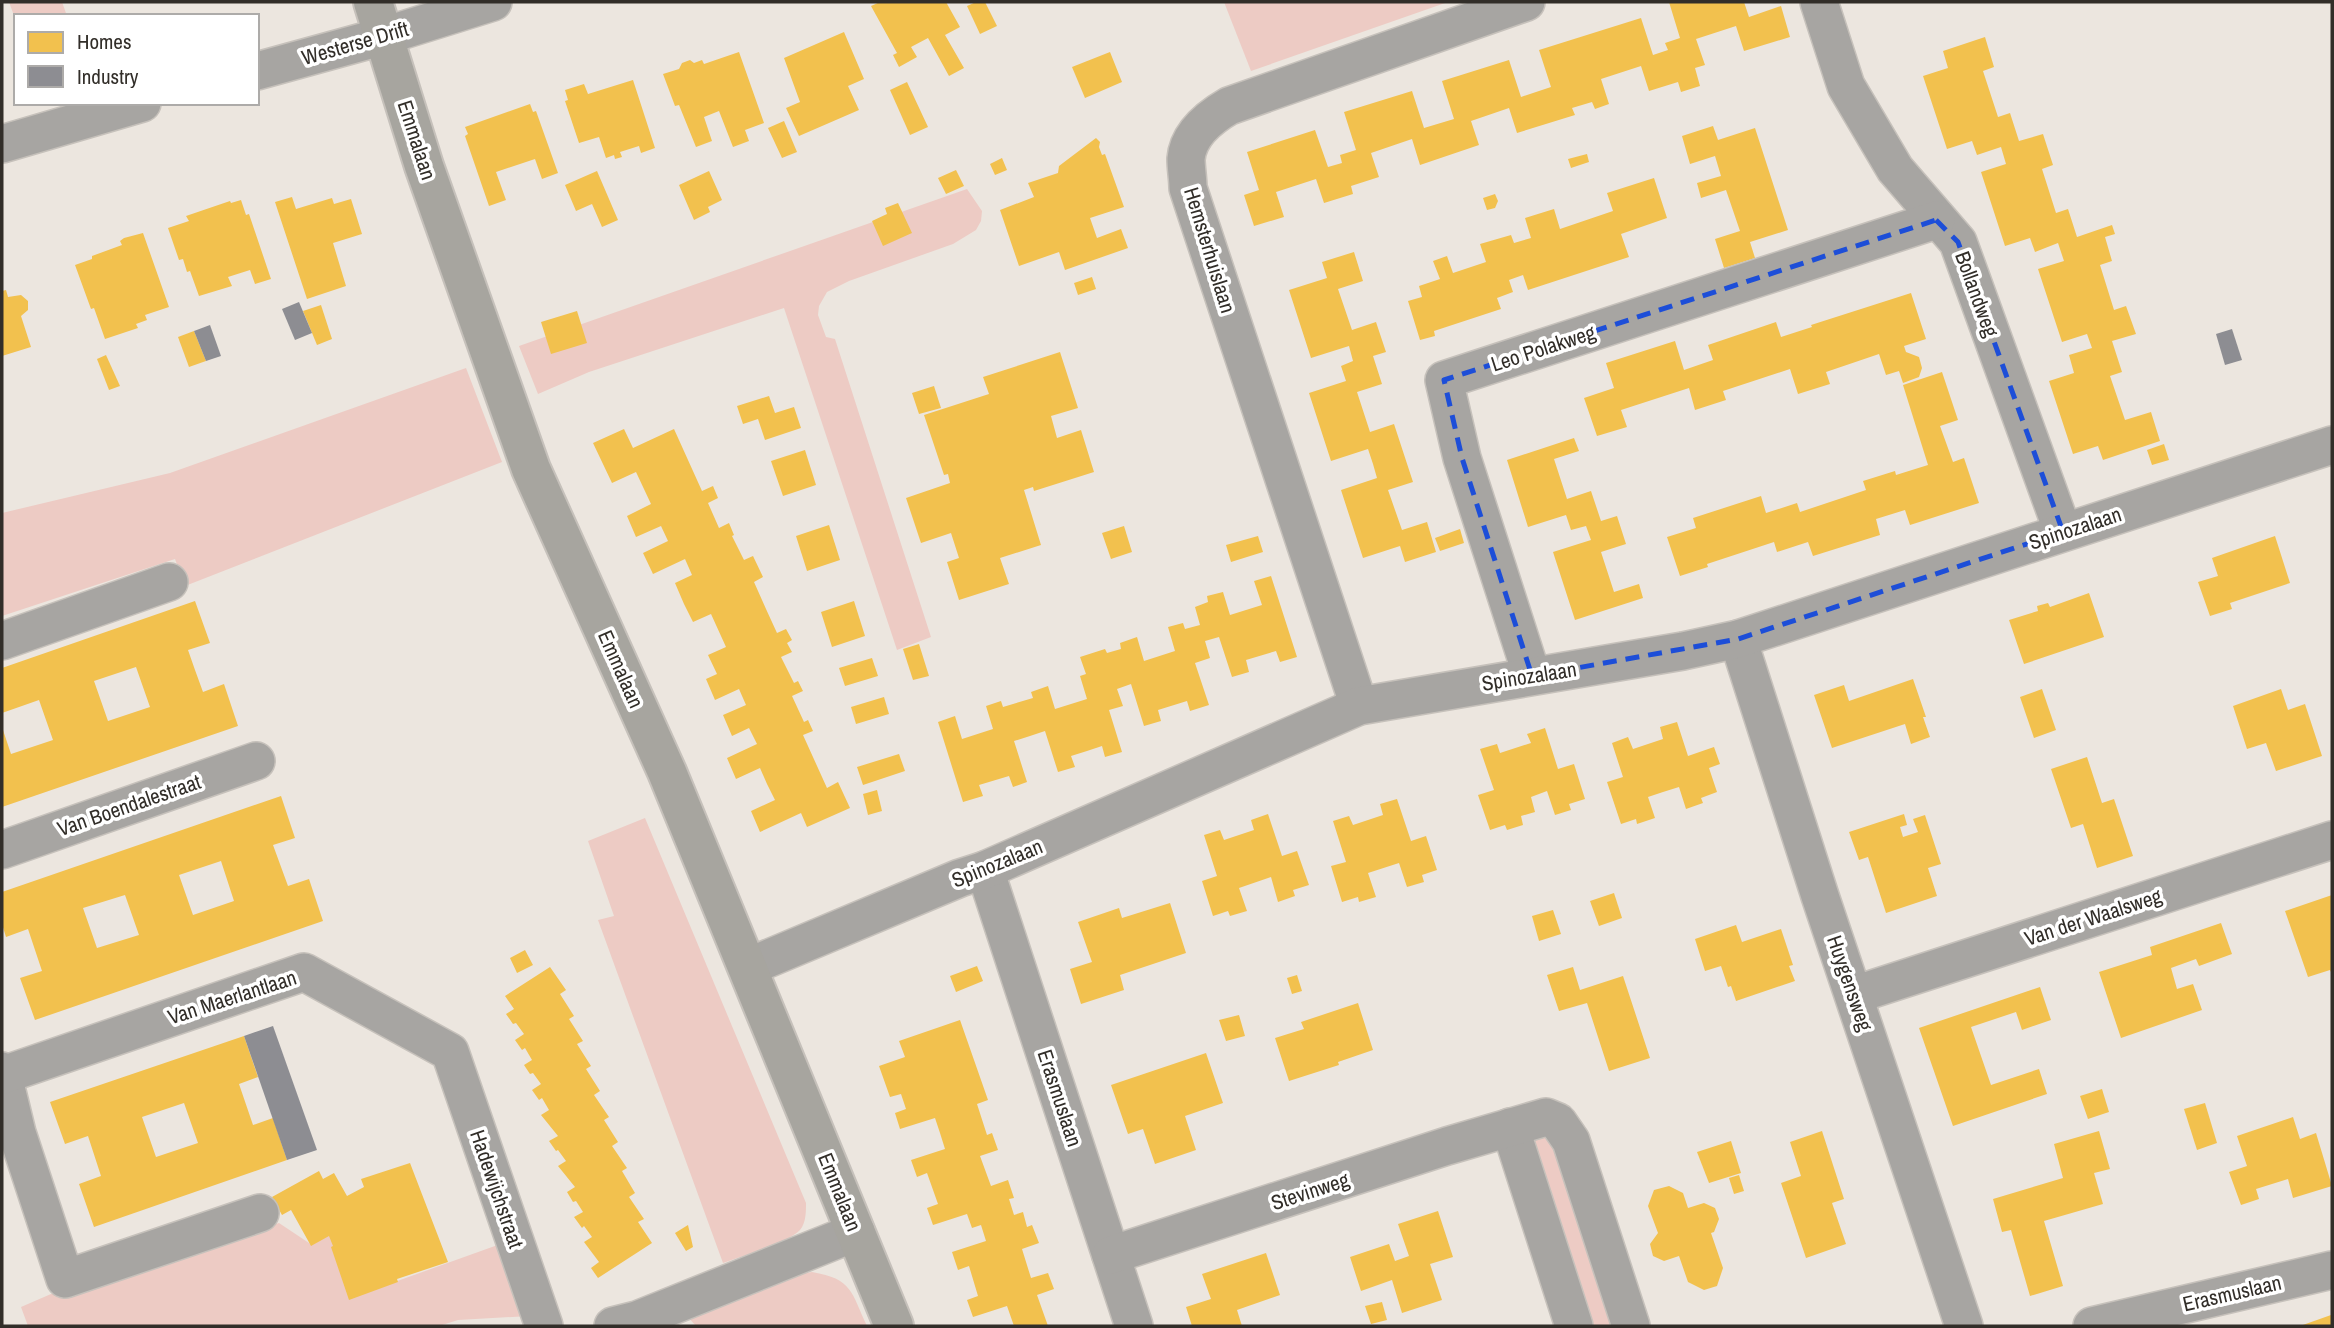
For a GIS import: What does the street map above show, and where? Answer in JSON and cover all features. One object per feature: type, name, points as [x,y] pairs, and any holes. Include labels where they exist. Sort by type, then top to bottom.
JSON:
[{"type":"main road","name":"Emmalaan","points":[[379,19],[424,166],[531,469],[667,772],[894,1326]]},
{"type":"street","name":"Westerse Drift","points":[[259,70],[379,19],[493,2]]},
{"type":"street","name":"Hemsterhuislaan","points":[[1359,706],[1188,188],[1186,156],[1200,128],[1213,115],[1229,106],[1526,2]]},
{"type":"street","name":"Bollandweg","points":[[1819,2],[1846,86],[1895,169],[1936,220],[1958,242],[2063,532]]},
{"type":"street","points":[[2,144],[135,105]]},
{"type":"street","name":"Leo Polakweg","points":[[1532,676],[1462,458],[1444,380],[1936,220]]},
{"type":"street","name":"Spinozalaan","points":[[748,967],[985,870],[1359,706],[1738,639],[2332,445]]},
{"type":"street","points":[[2,641],[169,582]]},
{"type":"street","name":"Huygensweg","points":[[1738,639],[1820,896],[1964,1326]]},
{"type":"street","name":"Van Boendalestraat","points":[[2,850],[256,761]]},
{"type":"street","name":"Van der Waalsweg","points":[[1854,995],[2332,839]]},
{"type":"street","name":"Erasmuslaan","points":[[985,870],[1134,1326]]},
{"type":"street","name":"Van Maerlantlaan","points":[[260,1213],[65,1279],[17,1133],[3,1073],[304,972],[450,1052]]},
{"type":"street","name":"Hadewijchstraat","points":[[450,1052],[544,1326]]},
{"type":"street","name":"Stevinweg","points":[[1111,1255],[1546,1117],[1558,1122],[1571,1142],[1631,1326]]},
{"type":"street","points":[[1510,1128],[1574,1326]]},
{"type":"street","points":[[613,1326],[650,1315],[856,1232]]},
{"type":"street","name":"Erasmuslaan","points":[[2092,1326],[2332,1270]]},
{"type":"highlighted area","points":[[1936,220],[1958,242],[2063,532],[1738,639],[1532,676],[1462,458],[1444,380]]},
{"type":"shaded area","points":[[9,2],[62,2],[66,14],[14,14]]},
{"type":"shaded area","points":[[1224,2],[1448,2],[1251,71]]},
{"type":"shaded area","points":[[967,189],[982,211],[976,230],[953,244],[849,281],[827,292],[819,306],[818,315],[826,337],[835,339],[931,637],[897,650],[784,308],[589,372],[538,394],[519,346]]},
{"type":"shaded area","points":[[466,368],[502,462],[185,586],[175,559],[2,616],[2,513],[170,473]]},
{"type":"shaded area","points":[[645,818],[806,1203],[803,1224],[794,1235],[723,1263],[598,920],[614,916],[588,841]]},
{"type":"shaded area","points":[[1550,1130],[1620,1326],[1589,1326],[1532,1151],[1533,1135]]},
{"type":"shaded area","points":[[279,1223],[312,1245],[330,1234],[350,1298],[506,1242],[529,1316],[458,1320],[439,1326],[28,1326],[21,1307],[51,1294]]},
{"type":"shaded area","points":[[812,1272],[843,1283],[853,1296],[867,1326],[696,1326],[686,1315],[796,1275]]},
{"type":"building: Homes","points":[[880,2],[946,2],[960,27],[945,35],[964,68],[949,76],[928,38],[911,47],[917,57],[899,67],[893,55],[897,53],[871,6]]},
{"type":"building: Homes","points":[[985,2],[997,26],[980,34],[967,6]]},
{"type":"building: Homes","points":[[1669,2],[1744,2],[1749,17],[1781,6],[1790,37],[1744,51],[1736,26],[1696,39],[1705,65],[1695,68],[1700,86],[1681,92],[1678,82],[1649,91],[1641,66],[1601,79],[1609,104],[1595,109],[1592,102],[1572,108],[1575,115],[1517,133],[1509,108],[1471,121],[1479,145],[1420,165],[1412,139],[1371,153],[1379,177],[1351,186],[1353,194],[1324,203],[1316,179],[1276,192],[1284,217],[1254,226],[1244,195],[1259,190],[1247,152],[1315,130],[1328,167],[1342,163],[1340,155],[1356,150],[1344,112],[1412,91],[1424,128],[1454,119],[1442,81],[1509,60],[1521,97],[1551,87],[1539,50],[1641,18],[1653,55],[1668,50],[1665,43],[1680,38]]},
{"type":"building: Homes","points":[[844,32],[864,79],[848,86],[859,110],[799,136],[786,108],[800,102],[784,58]]},
{"type":"building: Homes","points":[[1985,37],[1994,67],[1983,71],[1998,117],[2010,113],[2019,141],[2043,134],[2053,165],[2042,169],[2056,213],[2068,209],[2077,237],[2112,225],[2115,234],[2105,237],[2112,261],[2100,265],[2114,310],[2126,306],[2136,334],[2112,341],[2122,372],[2110,376],[2125,420],[2151,412],[2160,441],[2103,460],[2098,446],[2073,454],[2049,381],[2074,373],[2069,355],[2092,348],[2087,334],[2062,342],[2038,269],[2064,261],[2058,243],[2035,252],[2030,238],[2005,246],[1981,172],[2006,164],[2001,147],[1977,155],[1972,141],[1947,149],[1923,76],[1948,68],[1943,51]]},
{"type":"building: Homes","points":[[739,52],[764,123],[745,130],[749,141],[733,147],[719,111],[704,117],[712,141],[696,147],[679,105],[675,106],[663,74],[679,69],[682,63],[690,60],[694,63],[702,60],[704,64]]},
{"type":"building: Homes","points":[[1110,52],[1122,82],[1085,98],[1072,67]]},
{"type":"building: Homes","points":[[633,80],[655,148],[641,153],[639,146],[620,152],[622,157],[615,159],[614,155],[606,158],[599,137],[579,143],[565,101],[568,100],[565,90],[584,84],[588,94]]},
{"type":"building: Homes","points":[[907,82],[928,127],[910,135],[890,90]]},
{"type":"building: Homes","points":[[530,104],[533,112],[536,111],[558,173],[542,179],[535,159],[496,172],[506,200],[489,206],[465,136],[468,134],[465,127]]},
{"type":"building: Homes","points":[[784,121],[797,152],[782,158],[768,128]]},
{"type":"building: Homes","points":[[1713,126],[1718,140],[1755,128],[1788,230],[1750,242],[1755,258],[1724,268],[1715,239],[1740,231],[1726,190],[1701,198],[1697,183],[1721,176],[1715,156],[1690,164],[1682,136]]},
{"type":"building: Homes","points":[[1096,138],[1100,142],[1102,155],[1105,154],[1124,207],[1090,218],[1097,238],[1121,229],[1128,248],[1065,270],[1059,252],[1019,266],[1000,210],[1034,197],[1028,183],[1058,173],[1059,166]]},
{"type":"building: Homes","points":[[1587,154],[1589,162],[1571,168],[1568,159]]},
{"type":"building: Homes","points":[[1002,158],[1007,170],[995,175],[990,164]]},
{"type":"building: Homes","points":[[956,170],[964,186],[946,194],[938,178]]},
{"type":"building: Homes","points":[[597,171],[618,220],[602,227],[592,204],[576,211],[565,185]]},
{"type":"building: Homes","points":[[709,171],[722,200],[708,207],[710,212],[694,220],[679,185]]},
{"type":"building: Homes","points":[[1654,178],[1667,218],[1621,234],[1629,257],[1528,290],[1523,275],[1509,280],[1513,292],[1497,298],[1501,309],[1434,331],[1435,336],[1420,340],[1408,301],[1422,297],[1419,286],[1440,279],[1433,261],[1447,256],[1453,273],[1486,262],[1480,244],[1511,235],[1514,243],[1531,238],[1525,218],[1554,209],[1560,229],[1613,211],[1607,193]]},
{"type":"building: Homes","points":[[1495,194],[1498,201],[1495,208],[1487,210],[1483,198]]},
{"type":"building: Homes","points":[[292,197],[296,209],[332,198],[334,204],[351,199],[362,234],[333,243],[346,286],[307,299],[275,202]]},
{"type":"building: Homes","points":[[241,200],[246,215],[249,214],[271,279],[255,284],[250,270],[228,277],[232,286],[199,296],[190,271],[187,272],[183,259],[179,260],[168,228],[189,221],[186,216],[230,201]]},
{"type":"building: Homes","points":[[898,203],[912,233],[883,246],[872,221],[887,214],[885,208]]},
{"type":"building: Homes","points":[[143,233],[169,307],[145,315],[147,320],[136,324],[138,328],[105,339],[75,265],[122,245],[120,241],[124,238]]},
{"type":"building: Homes","points":[[1354,252],[1363,281],[1338,289],[1352,330],[1376,322],[1386,352],[1373,356],[1382,384],[1357,392],[1370,432],[1394,424],[1413,482],[1388,490],[1402,530],[1427,522],[1436,552],[1405,562],[1400,546],[1363,558],[1341,490],[1377,478],[1373,464],[1368,449],[1331,461],[1309,393],[1346,381],[1341,366],[1353,361],[1349,346],[1311,358],[1289,290],[1327,278],[1322,262]]},
{"type":"building: Homes","points":[[1092,277],[1096,289],[1078,295],[1074,283]]},
{"type":"building: Homes","points":[[6,290],[8,297],[21,295],[28,301],[28,310],[21,316],[31,347],[2,356],[2,291]]},
{"type":"building: Homes","points":[[1911,293],[1926,339],[1904,346],[1906,352],[1919,357],[1922,368],[1919,377],[1903,383],[1899,371],[1886,375],[1879,354],[1826,372],[1830,384],[1798,394],[1790,369],[1723,391],[1726,400],[1695,410],[1689,388],[1621,410],[1627,427],[1597,436],[1584,398],[1614,388],[1606,363],[1675,341],[1684,370],[1713,360],[1708,345],[1776,322],[1781,337]]},
{"type":"building: Homes","points":[[321,305],[332,339],[317,345],[303,311]]},
{"type":"building: Homes","points":[[577,311],[587,343],[551,354],[541,322]]},
{"type":"building: Homes","points":[[194,331],[206,361],[189,367],[178,337]]},
{"type":"building: Homes","points":[[1060,352],[1078,408],[1051,416],[1057,438],[1081,430],[1094,472],[1034,491],[1033,487],[1024,490],[1041,545],[1000,558],[1009,584],[959,600],[947,562],[959,558],[951,533],[921,543],[906,498],[950,483],[948,474],[944,475],[924,415],[989,394],[983,377]]},
{"type":"building: Homes","points":[[106,355],[120,386],[109,390],[97,359]]},
{"type":"building: Homes","points":[[1942,372],[1958,420],[1940,426],[1953,462],[1964,458],[1979,503],[1910,525],[1905,510],[1876,519],[1880,535],[1813,556],[1808,542],[1777,552],[1774,542],[1707,564],[1708,567],[1680,576],[1667,537],[1696,528],[1693,518],[1761,496],[1766,513],[1797,503],[1800,512],[1866,490],[1863,481],[1928,465],[1903,385]]},
{"type":"building: Homes","points":[[934,386],[941,408],[919,414],[912,393]]},
{"type":"building: Homes","points":[[769,396],[775,413],[794,407],[801,428],[765,440],[758,419],[743,424],[737,406]]},
{"type":"building: Homes","points":[[624,429],[633,448],[674,429],[702,491],[713,486],[718,498],[708,503],[719,528],[729,523],[734,535],[732,536],[744,560],[753,556],[763,577],[754,582],[777,633],[786,629],[792,640],[787,643],[792,652],[781,657],[794,683],[798,681],[803,691],[792,696],[804,722],[808,720],[813,731],[803,735],[827,788],[838,782],[850,808],[807,827],[801,813],[760,832],[751,811],[775,800],[760,768],[736,779],[727,758],[757,744],[749,728],[732,736],[723,715],[746,705],[739,689],[715,700],[706,679],[717,674],[708,655],[726,647],[711,614],[693,622],[684,604],[675,583],[692,575],[685,559],[653,574],[643,553],[668,541],[661,526],[636,537],[627,516],[651,504],[636,472],[612,483],[593,443]]},
{"type":"building: Homes","points":[[1574,438],[1579,451],[1554,459],[1567,499],[1591,491],[1601,521],[1617,516],[1626,544],[1601,552],[1614,592],[1639,584],[1643,598],[1575,620],[1553,552],[1591,540],[1586,526],[1571,530],[1566,515],[1528,527],[1507,460]]},
{"type":"building: Homes","points":[[2164,444],[2169,460],[2152,465],[2147,450]]},
{"type":"building: Homes","points":[[805,450],[816,485],[783,496],[771,461]]},
{"type":"building: Homes","points":[[829,525],[840,560],[807,571],[796,536]]},
{"type":"building: Homes","points":[[1124,526],[1132,552],[1111,559],[1102,533]]},
{"type":"building: Homes","points":[[1460,529],[1464,543],[1440,551],[1435,538]]},
{"type":"building: Homes","points":[[1258,536],[1263,552],[1231,562],[1226,545]]},
{"type":"building: Homes","points":[[2275,536],[2290,583],[2230,603],[2232,609],[2210,616],[2198,582],[2218,576],[2212,558]]},
{"type":"building: Homes","points":[[1271,576],[1297,657],[1280,662],[1276,651],[1246,660],[1249,672],[1232,677],[1219,637],[1205,641],[1210,658],[1195,663],[1209,705],[1190,711],[1187,701],[1158,710],[1161,721],[1144,726],[1131,684],[1117,689],[1123,706],[1109,710],[1122,752],[1105,757],[1102,746],[1071,756],[1075,767],[1058,772],[1045,731],[1014,741],[1027,782],[1013,787],[1009,776],[979,785],[983,796],[963,802],[938,722],[955,716],[962,739],[993,729],[986,706],[1001,701],[1003,707],[1033,698],[1031,692],[1048,686],[1055,709],[1087,699],[1080,676],[1086,674],[1080,657],[1105,649],[1107,653],[1121,649],[1120,643],[1137,637],[1144,661],[1175,651],[1168,627],[1183,623],[1185,629],[1200,625],[1195,607],[1208,602],[1207,596],[1223,592],[1230,615],[1262,605],[1254,581]]},
{"type":"building: Homes","points":[[2089,593],[2104,637],[2024,664],[2009,620],[2038,611],[2037,606],[2048,603],[2050,607]]},
{"type":"building: Homes","points":[[195,601],[210,643],[188,650],[203,692],[224,684],[238,726],[2,807],[2,727],[11,754],[53,740],[39,700],[2,713],[2,668]],"holes":[[[136,667],[150,707],[108,721],[94,681]]]},
{"type":"building: Homes","points":[[854,601],[865,636],[832,647],[821,612]]},
{"type":"building: Homes","points":[[919,644],[929,676],[913,680],[903,649]]},
{"type":"building: Homes","points":[[872,658],[878,676],[845,686],[839,668]]},
{"type":"building: Homes","points":[[1913,679],[1930,737],[1911,744],[1905,724],[1832,748],[1814,695],[1844,685],[1849,701]]},
{"type":"building: Homes","points":[[2042,689],[2056,730],[2034,738],[2020,697]]},
{"type":"building: Homes","points":[[2281,689],[2288,710],[2305,704],[2322,756],[2276,771],[2266,743],[2247,749],[2233,706]]},
{"type":"building: Homes","points":[[884,697],[889,714],[856,724],[851,707]]},
{"type":"building: Homes","points":[[1677,722],[1688,756],[1714,747],[1720,764],[1709,768],[1717,792],[1701,798],[1703,803],[1686,809],[1679,787],[1648,797],[1655,818],[1637,824],[1636,819],[1621,824],[1607,782],[1623,777],[1612,743],[1628,737],[1633,749],[1663,739],[1660,727]]},
{"type":"building: Homes","points":[[1545,728],[1558,769],[1574,764],[1585,799],[1569,804],[1571,810],[1555,815],[1547,791],[1531,797],[1535,812],[1521,816],[1523,825],[1507,830],[1505,825],[1490,830],[1478,795],[1494,790],[1480,749],[1497,744],[1500,753],[1531,743],[1527,734]]},
{"type":"building: Homes","points":[[899,754],[905,771],[863,785],[857,767]]},
{"type":"building: Homes","points":[[2087,757],[2102,803],[2114,799],[2133,856],[2097,868],[2083,824],[2071,828],[2051,769]]},
{"type":"building: Homes","points":[[877,790],[882,811],[868,815],[863,794]]},
{"type":"building: Homes","points":[[281,796],[295,838],[273,845],[288,886],[309,879],[323,921],[35,1020],[20,978],[42,971],[28,929],[6,937],[2,924],[2,892]],"holes":[[[221,861],[234,901],[193,915],[179,875]],[[125,895],[139,935],[97,948],[83,908]]]},
{"type":"building: Homes","points":[[1397,799],[1411,841],[1426,836],[1437,870],[1422,875],[1424,882],[1407,887],[1399,863],[1368,873],[1376,897],[1359,902],[1358,897],[1342,902],[1331,866],[1346,862],[1333,821],[1349,816],[1353,825],[1383,815],[1380,804]]},
{"type":"building: Homes","points":[[1268,814],[1282,856],[1297,851],[1309,885],[1293,890],[1295,896],[1278,902],[1271,877],[1239,888],[1247,911],[1230,916],[1228,911],[1213,916],[1202,881],[1217,876],[1204,835],[1220,830],[1224,840],[1254,830],[1251,820]]},
{"type":"building: Homes","points":[[1904,814],[1907,825],[1900,827],[1903,837],[1918,832],[1913,819],[1925,815],[1941,864],[1928,868],[1937,896],[1886,913],[1868,857],[1859,860],[1849,832]]},
{"type":"building: Homes","points":[[1614,893],[1622,918],[1599,926],[1590,901]]},
{"type":"building: Homes","points":[[2332,895],[2332,974],[2330,970],[2308,977],[2285,911]]},
{"type":"building: Homes","points":[[1170,903],[1186,953],[1120,975],[1124,990],[1081,1004],[1070,969],[1092,962],[1078,922],[1119,908],[1122,918]]},
{"type":"building: Homes","points":[[1553,910],[1561,934],[1539,941],[1532,916]]},
{"type":"building: Homes","points":[[2221,923],[2232,954],[2199,966],[2196,959],[2171,968],[2177,989],[2193,984],[2202,1010],[2121,1038],[2099,972],[2152,955],[2150,947]]},
{"type":"building: Homes","points":[[1736,925],[1742,942],[1781,929],[1793,965],[1789,966],[1795,981],[1736,1001],[1721,966],[1705,971],[1695,939]]},
{"type":"building: Homes","points":[[525,950],[533,965],[517,973],[510,958]]},
{"type":"building: Homes","points":[[977,966],[983,981],[956,992],[950,976]]},
{"type":"building: Homes","points":[[550,967],[566,990],[560,994],[574,1016],[569,1019],[583,1041],[577,1044],[591,1066],[586,1069],[600,1091],[594,1095],[609,1117],[604,1120],[618,1142],[612,1146],[627,1168],[622,1171],[635,1193],[629,1197],[644,1219],[638,1222],[652,1243],[598,1278],[591,1268],[599,1262],[584,1242],[592,1237],[574,1217],[583,1212],[567,1192],[575,1187],[558,1166],[566,1161],[549,1141],[558,1136],[541,1115],[549,1110],[542,1098],[539,1100],[532,1090],[541,1084],[524,1065],[532,1060],[525,1048],[522,1050],[515,1040],[524,1034],[506,1014],[514,1009],[505,996]]},
{"type":"building: Homes","points":[[1573,967],[1580,990],[1623,976],[1650,1058],[1609,1071],[1587,1003],[1559,1011],[1547,975]]},
{"type":"building: Homes","points":[[1297,975],[1302,991],[1292,994],[1287,978]]},
{"type":"building: Homes","points":[[2040,987],[2051,1020],[2022,1030],[2016,1012],[1971,1027],[1991,1085],[2039,1069],[2047,1094],[1953,1126],[1919,1028]]},
{"type":"building: Homes","points":[[1358,1003],[1373,1050],[1338,1062],[1339,1065],[1289,1081],[1275,1038],[1304,1029],[1301,1022]]},
{"type":"building: Homes","points":[[1239,1015],[1245,1036],[1226,1041],[1219,1020]]},
{"type":"building: Homes","points":[[960,1020],[988,1100],[977,1104],[987,1135],[992,1133],[998,1150],[980,1156],[991,1186],[1008,1180],[1014,1198],[1009,1199],[1014,1215],[1023,1212],[1027,1227],[1032,1225],[1039,1243],[1022,1249],[1031,1278],[1048,1273],[1054,1289],[1037,1295],[1048,1326],[1014,1326],[1007,1306],[973,1317],[967,1300],[978,1296],[969,1266],[958,1270],[952,1252],[986,1241],[981,1225],[972,1228],[967,1214],[933,1225],[927,1208],[938,1204],[927,1173],[917,1177],[911,1160],[945,1149],[935,1118],[900,1129],[895,1113],[906,1109],[901,1094],[890,1097],[879,1066],[905,1057],[899,1041]]},
{"type":"building: Homes","points":[[244,1036],[258,1077],[239,1084],[253,1125],[273,1118],[287,1160],[94,1227],[79,1184],[101,1176],[88,1136],[65,1144],[50,1102]],"holes":[[[184,1103],[198,1143],[156,1157],[142,1117]]]},
{"type":"building: Homes","points":[[1206,1053],[1223,1103],[1185,1116],[1196,1150],[1155,1164],[1143,1129],[1128,1134],[1111,1085]]},
{"type":"building: Homes","points":[[2102,1089],[2109,1112],[2088,1119],[2080,1096]]},
{"type":"building: Homes","points":[[2205,1103],[2217,1143],[2197,1150],[2184,1109]]},
{"type":"building: Homes","points":[[2293,1117],[2300,1139],[2316,1133],[2332,1186],[2293,1198],[2288,1179],[2256,1189],[2259,1199],[2241,1205],[2229,1172],[2247,1166],[2237,1136]]},
{"type":"building: Homes","points":[[1822,1131],[1844,1199],[1832,1203],[1846,1244],[1806,1258],[1781,1183],[1801,1176],[1790,1142]]},
{"type":"building: Homes","points":[[2099,1131],[2110,1169],[2094,1173],[2103,1204],[2044,1221],[2063,1286],[2030,1296],[2011,1230],[2002,1232],[1993,1199],[2063,1178],[2054,1144]]},
{"type":"building: Homes","points":[[1731,1141],[1741,1173],[1709,1183],[1697,1152]]},
{"type":"building: Homes","points":[[410,1163],[448,1262],[397,1279],[398,1282],[349,1300],[329,1236],[311,1246],[291,1210],[282,1215],[272,1197],[319,1171],[323,1179],[334,1173],[347,1196],[364,1187],[361,1179]]},
{"type":"building: Homes","points":[[1739,1175],[1744,1191],[1734,1194],[1729,1178]]},
{"type":"building: Homes","points":[[1669,1186],[1683,1193],[1688,1208],[1704,1203],[1715,1208],[1719,1219],[1714,1232],[1711,1233],[1723,1268],[1717,1286],[1704,1290],[1688,1282],[1679,1256],[1664,1261],[1653,1256],[1650,1244],[1658,1233],[1648,1206],[1654,1190]]},
{"type":"building: Homes","points":[[1438,1211],[1453,1257],[1430,1264],[1442,1300],[1402,1313],[1392,1280],[1361,1291],[1350,1257],[1389,1244],[1395,1261],[1409,1256],[1398,1224]]},
{"type":"building: Homes","points":[[688,1225],[693,1247],[686,1251],[675,1233]]},
{"type":"building: Homes","points":[[1266,1253],[1280,1295],[1237,1310],[1242,1326],[1192,1326],[1186,1307],[1211,1299],[1202,1274]]},
{"type":"building: Homes","points":[[1382,1302],[1387,1320],[1371,1324],[1365,1306]]},
{"type":"building: Homes","points":[[2331,1315],[2332,1326],[2300,1326]]},
{"type":"building: Industry","points":[[299,302],[312,333],[295,340],[282,309]]},
{"type":"building: Industry","points":[[210,325],[221,356],[206,361],[194,331]]},
{"type":"building: Industry","points":[[2232,329],[2242,360],[2225,365],[2216,334]]},
{"type":"building: Industry","points":[[273,1026],[317,1150],[287,1160],[244,1036]]}]
